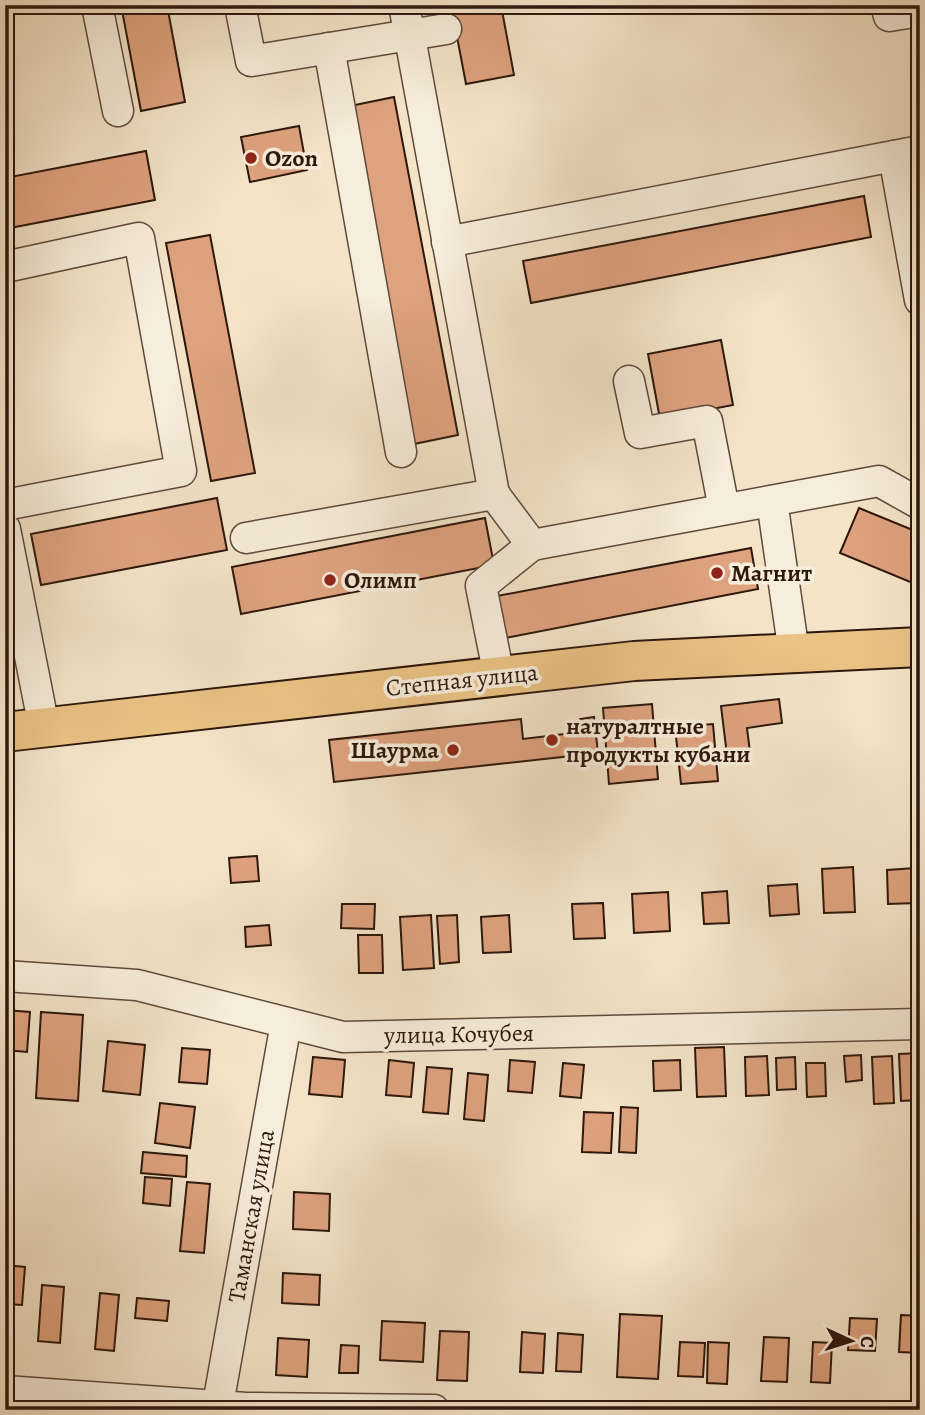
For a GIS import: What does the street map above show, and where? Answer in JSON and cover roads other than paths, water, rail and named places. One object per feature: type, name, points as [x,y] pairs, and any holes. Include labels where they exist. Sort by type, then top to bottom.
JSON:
[{"type":"main road","name":"Степная улица","points":[[5,732],[634,661],[920,647]]},
{"type":"street","points":[[97,5],[118,111]]},
{"type":"street","points":[[240,5],[251,61],[446,29]]},
{"type":"street","points":[[404,5],[494,494],[532,545]]},
{"type":"street","points":[[886,5],[888,16],[920,10]]},
{"type":"street","points":[[329,48],[401,452]]},
{"type":"street","points":[[447,242],[907,153],[920,300]]},
{"type":"street","points":[[5,267],[139,238],[181,471],[5,505]]},
{"type":"street","points":[[629,381],[640,433],[707,421],[724,509]]},
{"type":"street","points":[[499,676],[481,586],[532,545],[878,481],[920,504]]},
{"type":"street","points":[[246,538],[494,494]]},
{"type":"street","points":[[772,501],[794,653]]},
{"type":"street","points":[[5,528],[44,727]]},
{"type":"street","name":"улица Кочубея","points":[[5,976],[137,985],[344,1037],[920,1024]]},
{"type":"street","name":"Таманская улица","points":[[217,1408],[286,1023]]},
{"type":"street","points":[[5,1391],[217,1408],[434,1410]]},
{"type":"place","name":"Ozon","points":[[251,158]]},
{"type":"place","name":"Магнит","points":[[717,573]]},
{"type":"place","name":"Олимп","points":[[330,580]]},
{"type":"place","name":"натуралтные продукты кубани","points":[[552,740]]},
{"type":"place","name":"Шаурма","points":[[453,750]]}]
